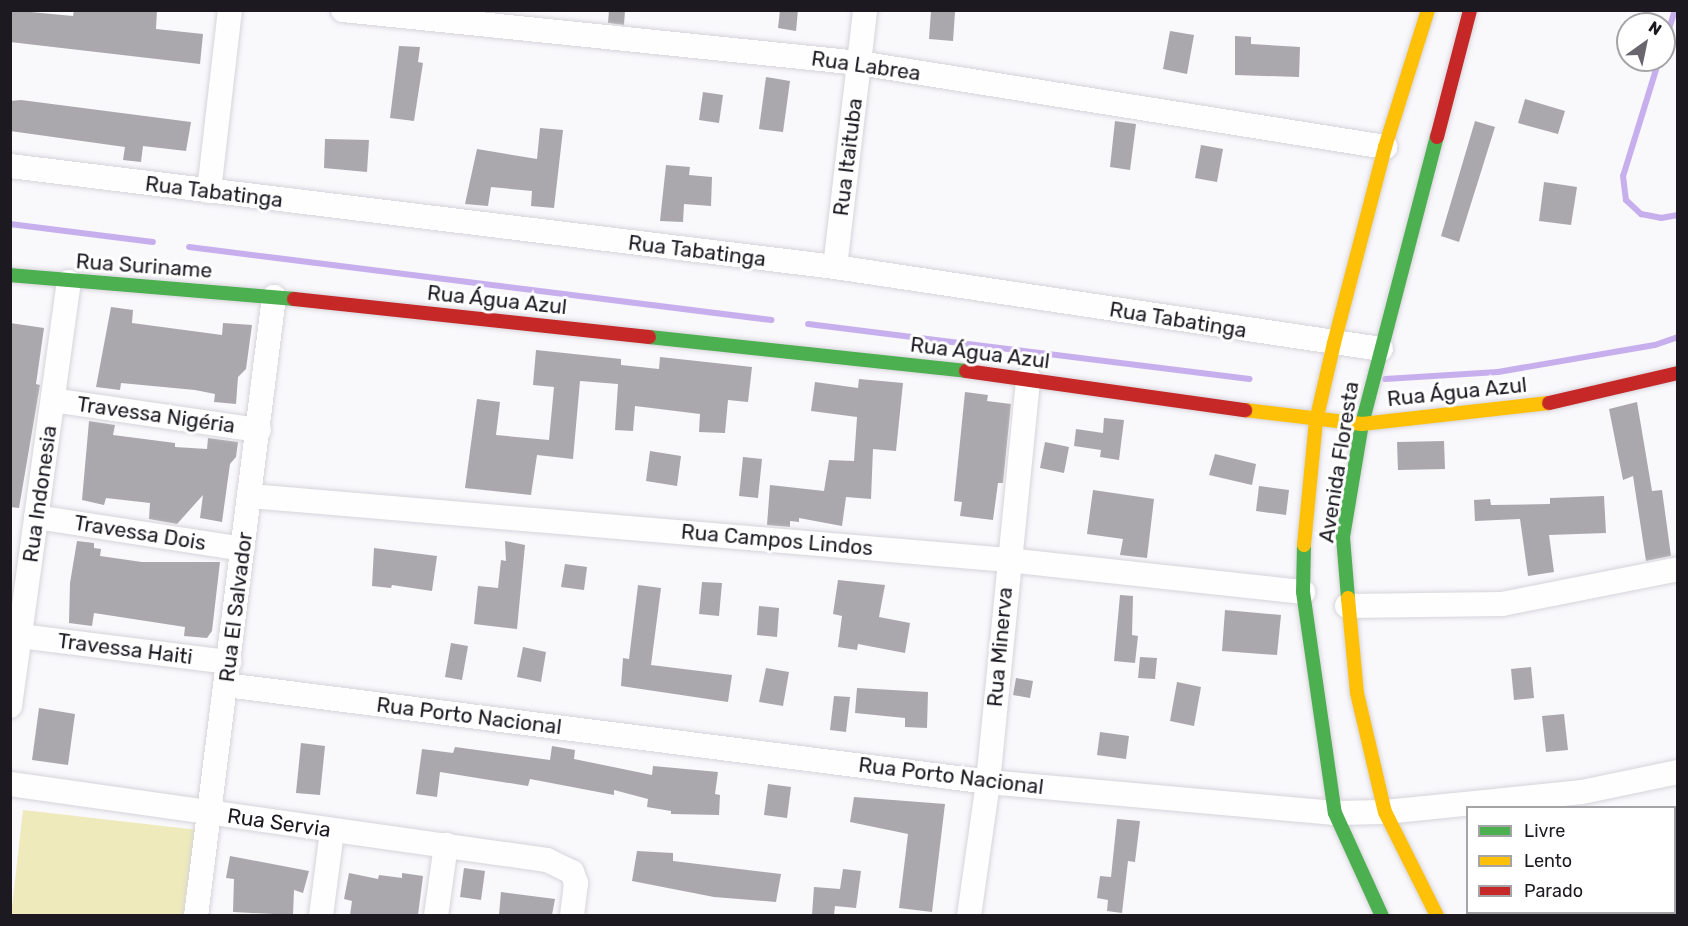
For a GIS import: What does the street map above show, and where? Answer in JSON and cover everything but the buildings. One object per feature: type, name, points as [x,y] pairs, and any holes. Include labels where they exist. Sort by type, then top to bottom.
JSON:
[{"type":"street","points":[[209,191],[230,10]]},
{"type":"street","name":"Rua Labrea","points":[[343,10],[859,63],[1385,147]]},
{"type":"street","name":"Rua Itaituba","points":[[835,267],[865,10]]},
{"type":"street","name":"Avenida Floresta","points":[[1382,915],[1335,813],[1303,592],[1305,513],[1316,421],[1334,344],[1385,147],[1428,10]]},
{"type":"street","name":"Avenida Floresta","points":[[1437,915],[1385,812],[1357,693],[1347,606],[1344,537],[1362,424],[1470,10]]},
{"type":"street","name":"Rua Tabatinga","points":[[10,166],[835,267],[1381,350]]},
{"type":"street","name":"Rua Suriname","points":[[10,275],[69,282],[274,297]]},
{"type":"street","name":"Rua Indonesia","points":[[10,706],[69,282]]},
{"type":"street","name":"Rua Água Azul","points":[[274,297],[1028,378],[1316,421],[1362,424],[1560,402],[1677,373]]},
{"type":"street","name":"Rua El Salvador","points":[[196,915],[274,297]]},
{"type":"street","name":"Rua Minerva","points":[[969,915],[988,782],[1008,560],[1028,378]]},
{"type":"street","name":"Travessa Nigéria","points":[[53,400],[259,430]]},
{"type":"street","name":"Rua Campos Lindos","points":[[250,496],[1008,560],[1303,592]]},
{"type":"street","name":"Travessa Dois","points":[[36,517],[243,549]]},
{"type":"street","points":[[1347,606],[1502,604],[1677,569]]},
{"type":"street","name":"Travessa Haiti","points":[[21,636],[227,674]]},
{"type":"street","name":"Rua Porto Nacional","points":[[227,674],[988,782],[1335,813],[1385,812],[1582,792],[1677,772]]},
{"type":"street","name":"Rua Servia","points":[[10,784],[547,860],[572,872],[576,884],[572,915]]},
{"type":"street","points":[[321,915],[332,831]]},
{"type":"street","points":[[436,915],[446,845]]},
{"type":"shaded area","points":[[23,810],[198,830],[187,915],[11,916]]},
{"type":"waterway","points":[[1655,72],[1623,176],[1626,200],[1641,214],[1661,218],[1678,215]]},
{"type":"waterway","points":[[10,224],[153,242]]},
{"type":"waterway","points":[[189,247],[771,320]]},
{"type":"waterway","points":[[808,324],[1250,379]]},
{"type":"waterway","points":[[1385,379],[1498,372],[1655,345],[1678,337]]},
{"type":"traffic: fast","points":[[1348,598],[1343,537],[1362,424],[1437,137]]},
{"type":"traffic: fast","points":[[10,275],[294,299]]},
{"type":"traffic: fast","points":[[649,337],[966,371]]},
{"type":"traffic: fast","points":[[1304,545],[1303,592],[1335,813],[1382,916]]},
{"type":"traffic: slow","points":[[1304,545],[1316,421],[1334,343],[1385,147],[1428,10]]},
{"type":"traffic: slow","points":[[1245,410],[1362,424],[1549,403]]},
{"type":"traffic: slow","points":[[1348,598],[1357,693],[1385,812],[1437,916]]},
{"type":"traffic: jam","points":[[1437,137],[1470,10]]},
{"type":"traffic: jam","points":[[294,299],[649,337]]},
{"type":"traffic: jam","points":[[966,371],[1245,410]]},
{"type":"traffic: jam","points":[[1549,403],[1678,373]]}]
